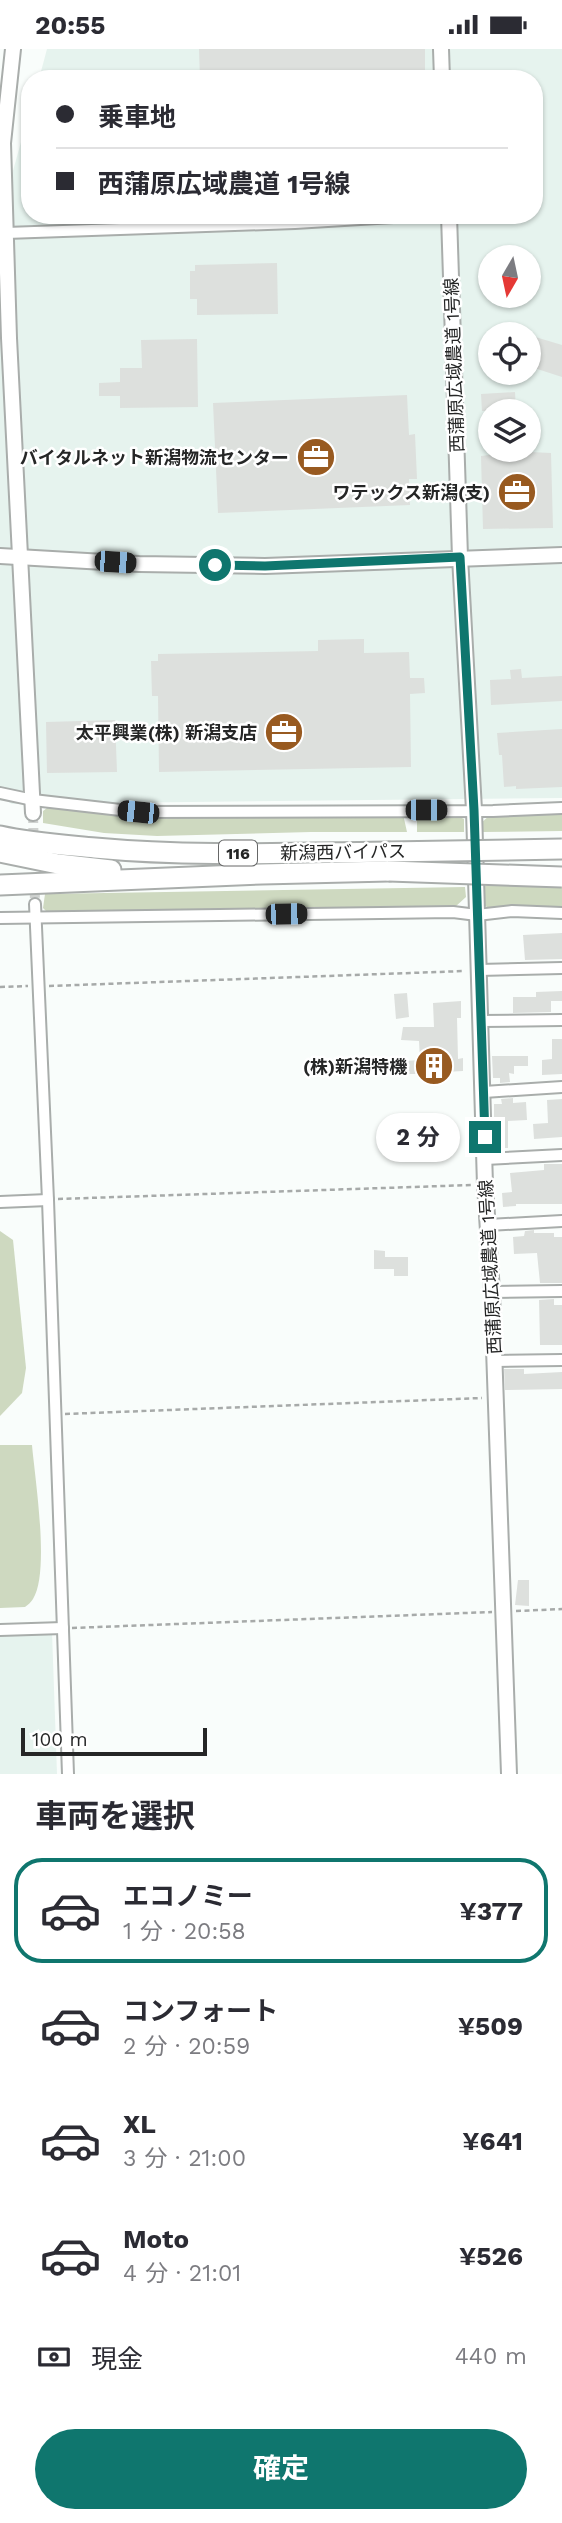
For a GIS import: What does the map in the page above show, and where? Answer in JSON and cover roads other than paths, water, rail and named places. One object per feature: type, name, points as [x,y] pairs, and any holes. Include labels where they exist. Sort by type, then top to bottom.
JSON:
[{"type":"highway","points":[[0,822],[89,848]]},
{"type":"highway","name":"新潟西バイパス","points":[[0,836],[132,851],[562,868]]},
{"type":"highway","points":[[466,851],[562,842]]},
{"type":"highway","name":"新潟西バイパス","points":[[0,885],[262,874],[466,851],[562,849]]},
{"type":"highway","points":[[0,852],[94,869],[156,873],[262,874]]},
{"type":"highway","points":[[389,861],[562,877]]},
{"type":"street","points":[[13,49],[3,143],[5,339],[33,807]]},
{"type":"street","points":[[442,49],[442,70]]},
{"type":"street","points":[[6,233],[266,224]]},
{"type":"street","name":"西蒲原広域農道 1号線","points":[[449,224],[460,557],[474,810],[485,1185],[492,1292],[509,1774]]},
{"type":"street","points":[[0,556],[139,564],[265,566],[562,555]]},
{"type":"street","points":[[0,793],[33,807],[138,812],[562,808]]},
{"type":"street","points":[[35,904],[68,1774]]},
{"type":"street","points":[[0,918],[562,912]]},
{"type":"street","points":[[479,970],[562,968]]},
{"type":"street","points":[[481,1021],[562,1020]]},
{"type":"street","points":[[484,1092],[562,1087]]},
{"type":"street","points":[[485,1159],[562,1155]]},
{"type":"street","points":[[0,1202],[48,1200]]},
{"type":"street","points":[[488,1225],[562,1221]]},
{"type":"street","points":[[492,1292],[562,1291]]},
{"type":"street","points":[[494,1361],[562,1360]]},
{"type":"street","points":[[0,1630],[63,1628]]},
{"type":"tunnel","points":[[33,813],[35,904]]},
{"type":"place","name":"バイタルネット新潟物流センター","points":[[316,457]]},
{"type":"place","name":"ワテックス新潟(支)","points":[[517,492]]},
{"type":"place","name":"太平興業(株) 新潟支店","points":[[284,732]]},
{"type":"place","name":"(株)新潟特機","points":[[434,1066]]}]
